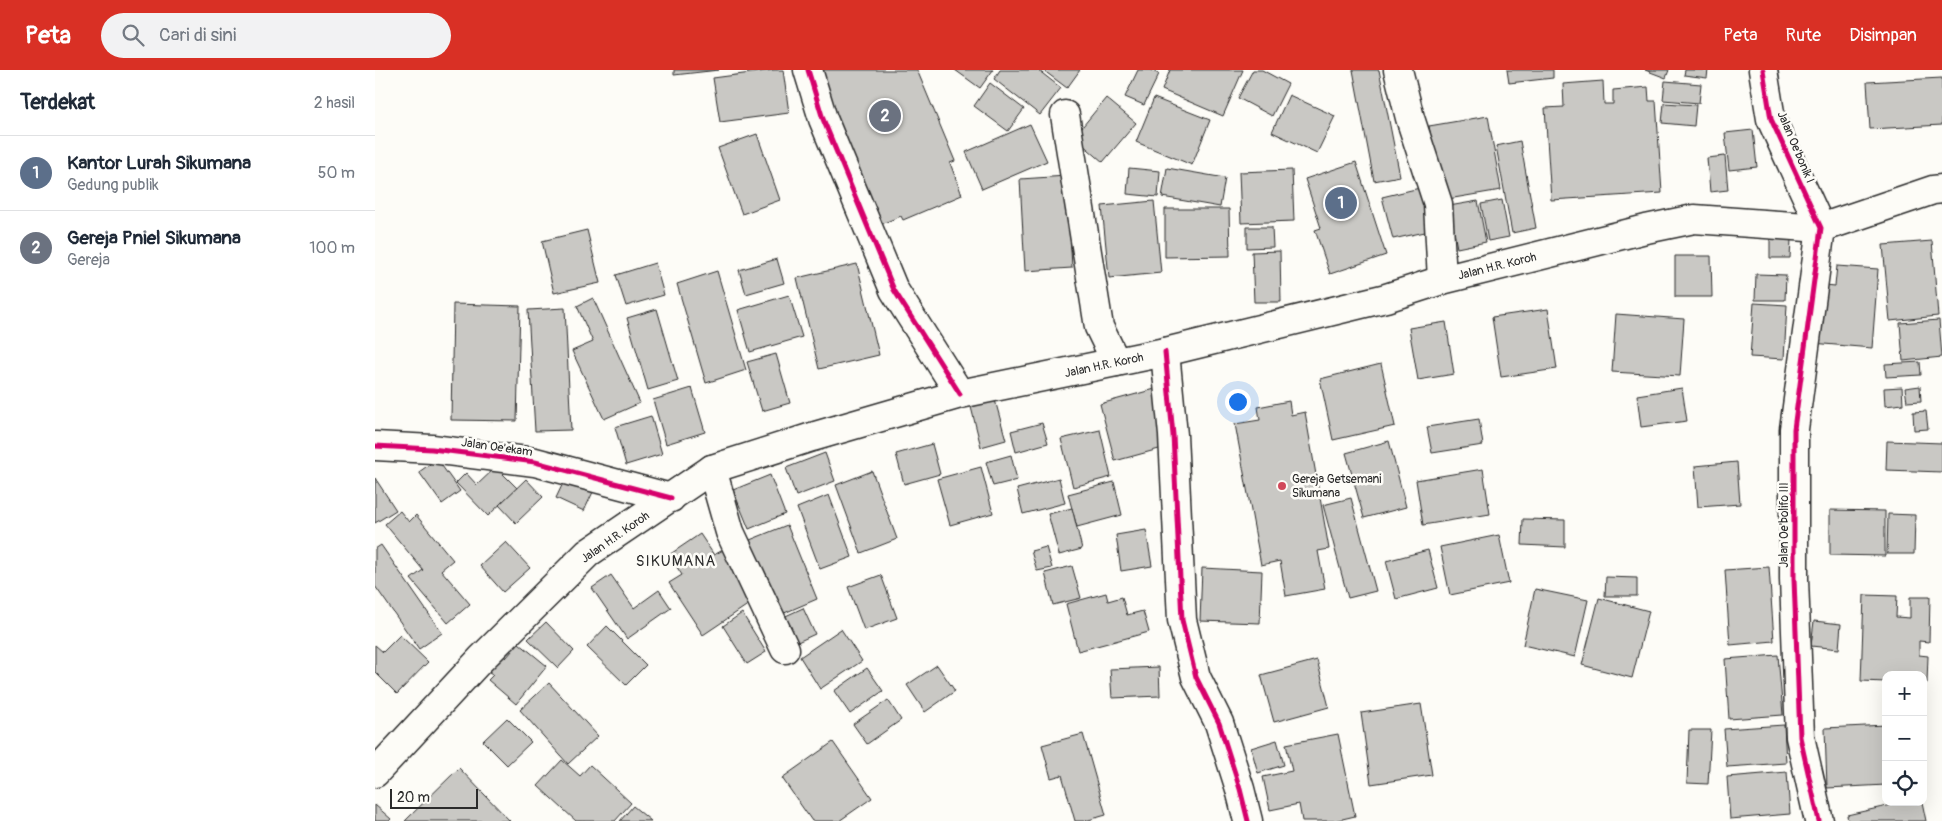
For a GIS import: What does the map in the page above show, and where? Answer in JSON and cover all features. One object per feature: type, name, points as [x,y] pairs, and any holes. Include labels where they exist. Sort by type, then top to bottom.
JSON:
[{"type":"street","points":[[808,70],[823,119],[894,290],[960,394]]},
{"type":"street","points":[[1398,70],[1410,118],[1438,204],[1442,280]]},
{"type":"street","name":"Jalan Oe'bonik I","points":[[1763,70],[1771,119],[1821,228]]},
{"type":"street","points":[[1065,115],[1099,327],[1116,362]]},
{"type":"street","name":"Jalan H.R. Koroh","points":[[375,773],[481,659],[588,553],[712,469],[812,436],[960,394],[1165,352],[1386,298],[1442,280],[1694,219],[1821,228],[1933,190],[1942,189]]},
{"type":"street","name":"Jalan Oe'bolifo III","points":[[1819,821],[1800,737],[1794,579],[1794,429],[1821,228]]},
{"type":"street","points":[[1165,352],[1173,435],[1182,620],[1196,677],[1219,723],[1249,821]]},
{"type":"street","name":"Jalan Oe'ekam","points":[[375,446],[432,449],[535,462],[671,498]]},
{"type":"street","points":[[712,469],[730,532],[785,649]]},
{"type":"building","points":[[674,70],[719,70],[674,75]]},
{"type":"building","points":[[783,70],[789,113],[720,122],[713,78]]},
{"type":"building","points":[[819,70],[917,70],[955,161],[950,163],[962,195],[903,220],[901,216],[879,225]]},
{"type":"building","points":[[955,70],[993,70],[980,88]]},
{"type":"building","points":[[1000,70],[1038,70],[1061,88],[1040,115],[994,79]]},
{"type":"building","points":[[1043,70],[1080,70],[1067,88]]},
{"type":"building","points":[[1138,70],[1150,70],[1159,74],[1144,105],[1125,97]]},
{"type":"building","points":[[1170,70],[1243,70],[1223,116],[1162,90]]},
{"type":"building","points":[[1253,70],[1262,70],[1288,84],[1272,116],[1238,98]]},
{"type":"building","points":[[1353,70],[1379,70],[1400,176],[1374,181]]},
{"type":"building","points":[[1507,70],[1553,70],[1553,78],[1509,83]]},
{"type":"building","points":[[1645,70],[1669,70],[1666,78]]},
{"type":"building","points":[[1685,70],[1708,70],[1707,78],[1684,75]]},
{"type":"building","points":[[1942,78],[1942,125],[1870,129],[1867,82]]},
{"type":"building","points":[[1603,81],[1604,104],[1613,104],[1613,90],[1648,87],[1649,101],[1656,101],[1662,193],[1551,200],[1545,108],[1564,107],[1563,84]]},
{"type":"building","points":[[1665,81],[1701,84],[1699,103],[1663,100]]},
{"type":"building","points":[[990,83],[1024,109],[1008,131],[974,106]]},
{"type":"building","points":[[1289,95],[1335,116],[1317,153],[1272,132]]},
{"type":"building","points":[[1106,98],[1136,123],[1103,162],[1074,137]]},
{"type":"building","points":[[1154,98],[1210,120],[1192,165],[1136,142]]},
{"type":"building","points":[[1664,103],[1696,105],[1694,126],[1662,123]]},
{"type":"building","points":[[1488,116],[1501,190],[1442,200],[1429,126]]},
{"type":"building","points":[[1030,124],[1047,161],[982,189],[966,152]]},
{"type":"building","points":[[1753,130],[1757,167],[1729,170],[1725,133]]},
{"type":"building","points":[[757,134],[780,200],[742,214],[718,148]]},
{"type":"building","points":[[1520,141],[1536,228],[1512,233],[1496,146]]},
{"type":"building","points":[[1725,156],[1728,190],[1710,192],[1707,158]]},
{"type":"building","points":[[1356,162],[1386,255],[1330,274],[1315,230],[1321,228],[1305,179]]},
{"type":"building","points":[[1129,168],[1160,171],[1158,197],[1127,194]]},
{"type":"building","points":[[1167,168],[1225,178],[1220,207],[1162,197]]},
{"type":"building","points":[[1292,170],[1294,221],[1241,223],[1239,172]]},
{"type":"building","points":[[1067,176],[1072,268],[1025,271],[1020,179]]},
{"type":"building","points":[[1424,187],[1434,230],[1393,239],[1382,197]]},
{"type":"building","points":[[1502,200],[1509,237],[1488,241],[1481,204]]},
{"type":"building","points":[[1154,201],[1161,273],[1109,278],[1102,206]]},
{"type":"building","points":[[1478,201],[1486,242],[1457,248],[1449,206]]},
{"type":"building","points":[[1165,209],[1229,209],[1230,256],[1165,257]]},
{"type":"building","points":[[1247,227],[1272,227],[1273,247],[1247,248]]},
{"type":"building","points":[[587,230],[600,283],[554,293],[542,241]]},
{"type":"building","points":[[1770,239],[1791,240],[1790,258],[1770,258]]},
{"type":"building","points":[[1932,241],[1938,316],[1890,321],[1883,245]]},
{"type":"building","points":[[1280,251],[1281,302],[1254,302],[1252,252]]},
{"type":"building","points":[[1675,256],[1711,256],[1712,297],[1675,297]]},
{"type":"building","points":[[777,259],[784,283],[746,294],[739,270]]},
{"type":"building","points":[[655,263],[664,295],[626,306],[616,275]]},
{"type":"building","points":[[857,264],[879,355],[819,369],[797,278]]},
{"type":"building","points":[[1837,266],[1878,269],[1872,348],[1812,343],[1816,284],[1835,286]]},
{"type":"building","points":[[717,271],[746,370],[706,383],[677,284]]},
{"type":"building","points":[[1756,274],[1786,275],[1785,300],[1755,300]]},
{"type":"building","points":[[789,295],[802,337],[750,352],[738,310]]},
{"type":"building","points":[[593,298],[640,403],[604,419],[572,351],[593,342],[577,306]]},
{"type":"building","points":[[1754,303],[1787,305],[1784,359],[1750,357]]},
{"type":"building","points":[[453,304],[520,306],[517,421],[451,420]]},
{"type":"building","points":[[565,308],[571,430],[535,431],[528,310]]},
{"type":"building","points":[[657,309],[678,381],[648,390],[627,318]]},
{"type":"building","points":[[1548,309],[1557,369],[1501,377],[1492,317]]},
{"type":"building","points":[[1616,314],[1684,319],[1680,376],[1612,372]]},
{"type":"building","points":[[1939,320],[1942,357],[1903,361],[1900,323]]},
{"type":"building","points":[[1446,322],[1454,374],[1418,380],[1409,328]]},
{"type":"building","points":[[776,354],[790,403],[762,411],[747,362]]},
{"type":"building","points":[[1920,362],[1921,375],[1886,377],[1885,364]]},
{"type":"building","points":[[1381,364],[1395,426],[1333,440],[1320,379]]},
{"type":"building","points":[[1920,386],[1921,401],[1907,402],[1905,388]]},
{"type":"building","points":[[1902,387],[1903,404],[1885,406],[1884,388]]},
{"type":"building","points":[[692,388],[705,432],[666,444],[653,400]]},
{"type":"building","points":[[1682,388],[1687,421],[1641,427],[1637,395]]},
{"type":"building","points":[[1155,389],[1170,446],[1115,461],[1100,404]]},
{"type":"building","points":[[995,400],[1006,440],[981,447],[971,407]]},
{"type":"building","name":"Gereja Getsemani Sikumana","points":[[1289,401],[1291,415],[1305,412],[1329,549],[1318,551],[1325,589],[1286,596],[1280,561],[1261,565],[1235,424],[1260,420],[1258,407]]},
{"type":"building","points":[[1926,411],[1928,429],[1914,430],[1913,412]]},
{"type":"building","points":[[651,416],[662,454],[626,465],[615,427]]},
{"type":"building","points":[[1479,419],[1483,445],[1432,453],[1427,427]]},
{"type":"building","points":[[1042,423],[1048,443],[1016,452],[1011,431]]},
{"type":"building","points":[[1100,430],[1111,477],[1073,487],[1061,439]]},
{"type":"building","points":[[1389,441],[1406,507],[1364,518],[1346,453]]},
{"type":"building","points":[[1887,441],[1942,443],[1942,472],[1886,470]]},
{"type":"building","points":[[932,444],[940,474],[904,484],[896,454]]},
{"type":"building","points":[[825,453],[835,481],[796,496],[786,468]]},
{"type":"building","points":[[1011,455],[1017,480],[993,486],[986,462]]},
{"type":"building","points":[[437,459],[460,491],[442,504],[419,472]]},
{"type":"building","points":[[1737,462],[1740,504],[1698,507],[1695,466]]},
{"type":"building","points":[[496,467],[517,488],[488,516],[456,483],[466,473],[477,485]]},
{"type":"building","points":[[981,467],[993,513],[950,525],[937,479]]},
{"type":"building","points":[[1483,469],[1490,514],[1423,525],[1416,480]]},
{"type":"building","points":[[872,471],[897,539],[861,553],[836,485]]},
{"type":"building","points":[[770,475],[785,514],[749,529],[733,490]]},
{"type":"building","points":[[375,478],[396,510],[375,523]]},
{"type":"building","points":[[1059,478],[1065,503],[1023,514],[1017,489]]},
{"type":"building","points":[[526,479],[543,497],[516,523],[499,505]]},
{"type":"building","points":[[565,479],[593,492],[584,511],[556,498]]},
{"type":"building","points":[[1114,482],[1122,515],[1077,527],[1068,494]]},
{"type":"building","points":[[829,495],[852,557],[820,569],[797,508]]},
{"type":"building","points":[[1351,498],[1376,591],[1348,598],[1323,505]]},
{"type":"building","points":[[1072,508],[1082,549],[1059,555],[1048,514]]},
{"type":"building","points":[[1830,510],[1885,511],[1885,556],[1830,555]]},
{"type":"building","points":[[400,511],[409,522],[416,515],[453,560],[441,570],[470,604],[448,623],[411,579],[423,570],[385,524]]},
{"type":"building","points":[[1888,514],[1915,515],[1914,554],[1887,554]]},
{"type":"building","points":[[1523,519],[1565,520],[1565,547],[1522,545]]},
{"type":"building","points":[[787,525],[817,599],[775,617],[745,542]]},
{"type":"building","points":[[1146,530],[1152,566],[1121,571],[1116,535]]},
{"type":"building","points":[[700,534],[714,555],[723,550],[755,600],[703,635],[669,583],[682,575],[669,555]]},
{"type":"building","points":[[1499,535],[1509,583],[1450,595],[1440,547]]},
{"type":"building","points":[[506,542],[530,568],[503,592],[480,566]]},
{"type":"building","points":[[381,545],[442,633],[419,649],[375,586],[375,549]]},
{"type":"building","points":[[1046,547],[1052,568],[1037,571],[1031,551]]},
{"type":"building","points":[[1428,550],[1438,588],[1396,599],[1386,561]]},
{"type":"building","points":[[1072,566],[1081,598],[1053,605],[1045,573]]},
{"type":"building","points":[[1769,567],[1774,641],[1730,645],[1725,570]]},
{"type":"building","points":[[1202,568],[1262,571],[1260,623],[1200,621]]},
{"type":"building","points":[[611,575],[634,608],[659,590],[671,608],[627,639],[592,588]]},
{"type":"building","points":[[881,575],[897,618],[864,630],[848,587]]},
{"type":"building","points":[[1606,577],[1637,578],[1637,596],[1605,596]]},
{"type":"building","points":[[1535,589],[1588,600],[1575,657],[1523,645]]},
{"type":"building","points":[[1106,593],[1108,601],[1122,597],[1127,615],[1143,611],[1149,632],[1078,651],[1066,604]]},
{"type":"building","points":[[1864,595],[1897,596],[1896,617],[1910,618],[1910,597],[1930,597],[1929,642],[1919,641],[1919,655],[1928,656],[1927,683],[1927,671],[1882,671],[1882,682],[1861,681]]},
{"type":"building","points":[[1599,598],[1649,611],[1632,678],[1582,665]]},
{"type":"building","points":[[803,608],[815,634],[789,646],[777,620]]},
{"type":"building","points":[[742,613],[766,652],[747,664],[723,626]]},
{"type":"building","points":[[1814,621],[1841,624],[1839,649],[1811,646]]},
{"type":"building","points":[[546,622],[574,651],[558,668],[528,639]]},
{"type":"building","points":[[607,626],[646,665],[626,685],[587,647]]},
{"type":"building","points":[[841,629],[862,661],[820,689],[800,657]]},
{"type":"building","points":[[400,635],[428,662],[397,694],[375,672],[375,645],[383,652]]},
{"type":"building","points":[[519,643],[547,666],[516,704],[488,680],[493,675],[487,670],[501,653],[506,658]]},
{"type":"building","points":[[1778,655],[1783,715],[1729,719],[1725,659]]},
{"type":"building","points":[[1317,660],[1329,707],[1274,722],[1261,675]]},
{"type":"building","points":[[937,665],[955,691],[925,712],[907,685]]},
{"type":"building","points":[[1159,667],[1160,696],[1112,698],[1110,669]]},
{"type":"building","points":[[867,668],[883,691],[850,714],[834,691]]},
{"type":"building","points":[[549,683],[598,736],[568,764],[520,710]]},
{"type":"building","points":[[888,700],[901,720],[867,744],[853,724]]},
{"type":"building","points":[[1421,704],[1432,775],[1371,784],[1361,713]]},
{"type":"building","points":[[507,718],[531,742],[507,765],[483,741]]},
{"type":"building","points":[[1784,725],[1786,763],[1727,767],[1724,729]]},
{"type":"building","points":[[1882,725],[1882,785],[1827,788],[1825,728]]},
{"type":"building","points":[[1689,730],[1711,730],[1708,784],[1687,783]]},
{"type":"building","points":[[1083,734],[1106,815],[1085,821],[1075,821],[1062,775],[1051,778],[1042,745]]},
{"type":"building","points":[[1338,734],[1355,816],[1334,821],[1302,821],[1299,804],[1270,810],[1263,777],[1292,771],[1286,744]]},
{"type":"building","points":[[1277,740],[1284,765],[1258,773],[1251,748]]},
{"type":"building","points":[[833,742],[872,798],[839,821],[812,821],[782,778]]},
{"type":"building","points":[[562,760],[580,776],[590,765],[631,803],[615,821],[576,821],[538,786]]},
{"type":"building","points":[[459,768],[510,821],[405,821]]},
{"type":"building","points":[[1787,772],[1790,814],[1730,819],[1727,777]]},
{"type":"building","points":[[375,805],[391,819],[389,821],[375,821]]},
{"type":"building","points":[[633,806],[651,821],[620,821]]},
{"type":"building","points":[[1887,806],[1923,806],[1926,821],[1848,821],[1847,815]]},
{"type":"cycle path","points":[[808,70],[823,119],[894,290],[960,394]]},
{"type":"cycle path","points":[[1763,70],[1771,119],[1821,228],[1794,429],[1794,579],[1800,737],[1819,821]]},
{"type":"cycle path","points":[[1165,352],[1173,435],[1182,620],[1196,677],[1219,723],[1248,821]]},
{"type":"cycle path","points":[[375,446],[432,449],[535,462],[671,498]]},
{"type":"place","name":"Gereja Pniel Sikumana","points":[[885,116]]},
{"type":"place","name":"Kantor Lurah Sikumana","points":[[1341,203]]},
{"type":"place","name":"Gereja Getsemani Sikumana","points":[[1282,486]]},
{"type":"district","name":"SIKUMANA","points":[[676,561]]}]
